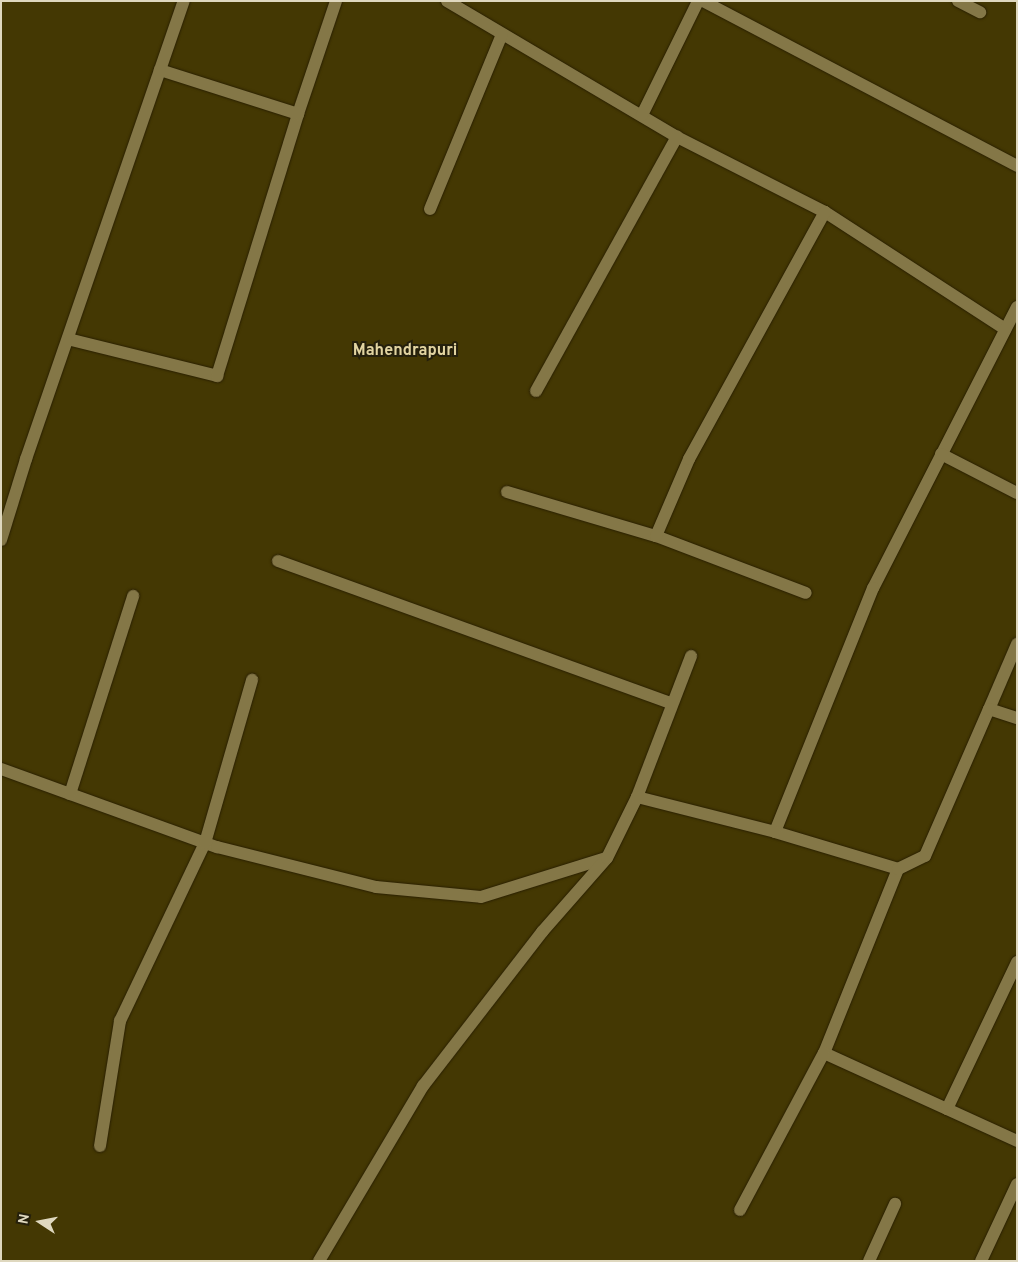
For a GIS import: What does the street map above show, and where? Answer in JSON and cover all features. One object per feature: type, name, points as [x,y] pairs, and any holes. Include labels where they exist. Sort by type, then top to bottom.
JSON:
[{"type":"street","points":[[1,540],[7,503],[68,339],[184,1]]},
{"type":"street","points":[[68,339],[216,376],[298,114],[336,1]]},
{"type":"street","points":[[448,1],[676,137],[826,212],[1005,329]]},
{"type":"street","points":[[642,115],[698,1]]},
{"type":"street","points":[[703,1],[1017,166]]},
{"type":"street","points":[[958,1],[980,12]]},
{"type":"street","points":[[430,209],[502,34]]},
{"type":"street","points":[[160,70],[298,114]]},
{"type":"street","points":[[536,390],[676,137]]},
{"type":"street","points":[[656,536],[689,459],[826,212]]},
{"type":"street","points":[[775,832],[873,588],[1017,307]]},
{"type":"street","points":[[942,454],[1017,494]]},
{"type":"street","points":[[507,492],[656,536],[806,593]]},
{"type":"street","points":[[278,561],[672,704]]},
{"type":"street","points":[[70,794],[134,596]]},
{"type":"street","points":[[740,1210],[824,1053],[898,869],[925,856],[1017,644]]},
{"type":"street","points":[[319,1261],[423,1086],[542,932],[606,858],[637,797],[691,656]]},
{"type":"street","points":[[100,1146],[120,1021],[205,842],[252,680]]},
{"type":"street","points":[[989,709],[1017,718]]},
{"type":"street","points":[[1,769],[205,842],[376,887],[480,897],[606,858]]},
{"type":"street","points":[[637,797],[775,832],[898,869]]},
{"type":"street","points":[[947,1109],[1017,962]]},
{"type":"street","points":[[824,1053],[1017,1141]]},
{"type":"street","points":[[981,1261],[1017,1184]]},
{"type":"street","points":[[869,1261],[895,1204]]},
{"type":"district","name":"Mahendrapuri","points":[[405,351]]}]
